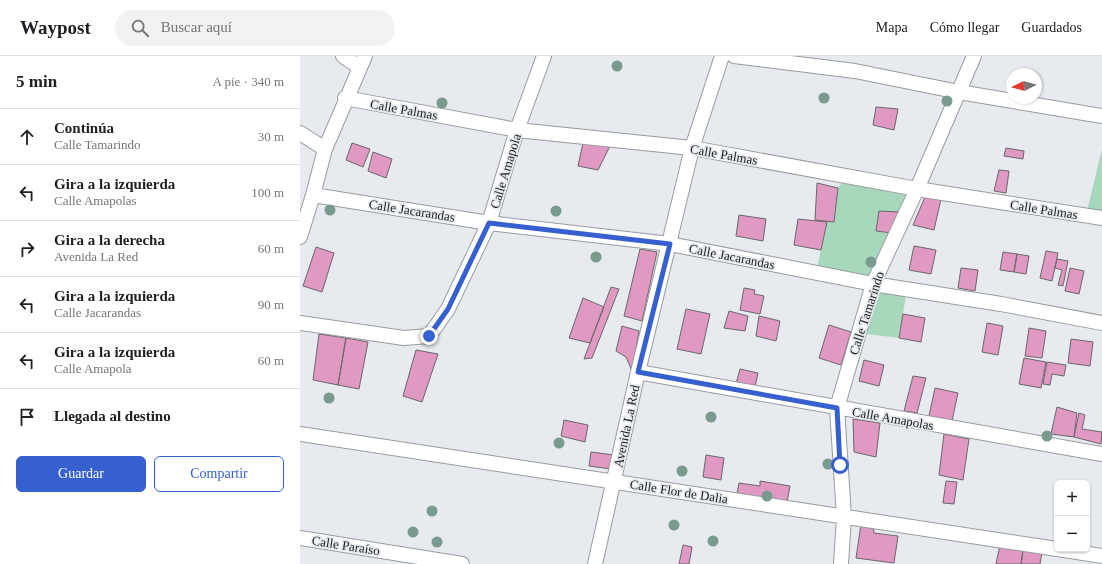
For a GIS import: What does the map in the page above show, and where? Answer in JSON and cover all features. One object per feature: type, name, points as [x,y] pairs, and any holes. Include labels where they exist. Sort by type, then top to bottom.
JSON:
[{"type":"street","points":[[300,237],[325,149],[345,98],[362,61],[343,56]]},
{"type":"street","name":"Calle Amapola","points":[[300,323],[404,338],[429,336],[448,309],[489,223],[517,130],[544,56]]},
{"type":"street","name":"Avenida La Red","points":[[595,564],[638,372],[692,148],[722,56]]},
{"type":"street","points":[[734,56],[855,71],[959,92],[1102,116]]},
{"type":"street","name":"Calle Tamarindo","points":[[841,564],[844,517],[837,408],[873,284],[917,188],[974,56]]},
{"type":"street","name":"Calle Palmas","points":[[345,98],[517,130],[692,148],[917,188],[1102,218]]},
{"type":"street","points":[[300,133],[325,149]]},
{"type":"street","name":"Calle Jacarandas","points":[[313,195],[489,223],[670,244],[873,284],[1002,304],[1102,323]]},
{"type":"street","name":"Calle Amapolas","points":[[638,372],[1102,454]]},
{"type":"street","name":"Calle Flor de Dalia","points":[[300,434],[614,480],[1054,549]]},
{"type":"street","name":"Calle Paraíso","points":[[300,538],[462,564]]},
{"type":"street","name":"Calle Flor de Dalia","points":[[1076,552],[1102,556]]},
{"type":"green space","points":[[1102,149],[1102,218],[1086,215]]},
{"type":"green space","points":[[848,176],[917,189],[873,284],[816,273],[827,222],[834,222],[838,188]]},
{"type":"green space","points":[[873,284],[907,289],[899,338],[859,333]]},
{"type":"building","points":[[876,107],[898,109],[894,130],[873,125]]},
{"type":"building","points":[[352,143],[370,149],[363,167],[346,160]]},
{"type":"building","points":[[583,143],[610,146],[598,170],[578,166]]},
{"type":"building","points":[[1006,148],[1024,151],[1023,159],[1004,156]]},
{"type":"building","points":[[373,152],[392,159],[386,178],[368,171]]},
{"type":"building","points":[[999,170],[1009,171],[1006,193],[994,191]]},
{"type":"building","points":[[817,183],[838,188],[834,222],[815,220]]},
{"type":"building","points":[[925,197],[941,199],[934,230],[913,225]]},
{"type":"building","points":[[879,211],[899,212],[893,233],[876,231]]},
{"type":"building","points":[[739,215],[766,219],[763,241],[736,236]]},
{"type":"building","points":[[798,219],[827,222],[821,250],[794,245]]},
{"type":"building","points":[[914,246],[936,250],[931,274],[909,270]]},
{"type":"building","points":[[316,247],[334,253],[322,292],[303,286]]},
{"type":"building","points":[[640,249],[657,252],[642,321],[624,316]]},
{"type":"building","points":[[1046,251],[1058,253],[1052,281],[1040,278]]},
{"type":"building","points":[[1003,252],[1017,254],[1014,272],[1000,270]]},
{"type":"building","points":[[1017,254],[1029,256],[1026,274],[1014,272]]},
{"type":"building","points":[[1057,259],[1068,261],[1063,286],[1058,285],[1062,270],[1055,268]]},
{"type":"building","points":[[961,268],[978,270],[975,291],[958,288]]},
{"type":"building","points":[[1070,268],[1084,271],[1079,294],[1065,291]]},
{"type":"building","points":[[611,287],[619,289],[592,358],[584,359]]},
{"type":"building","points":[[744,288],[755,290],[754,294],[764,296],[760,314],[740,310]]},
{"type":"building","points":[[583,298],[604,307],[590,343],[569,338]]},
{"type":"building","points":[[686,309],[710,314],[701,354],[677,349]]},
{"type":"building","points":[[729,311],[748,316],[745,331],[724,328]]},
{"type":"building","points":[[903,314],[925,318],[921,342],[899,338]]},
{"type":"building","points":[[759,316],[780,321],[776,341],[756,336]]},
{"type":"building","points":[[987,323],[1003,326],[998,355],[982,352]]},
{"type":"building","points":[[829,325],[851,332],[841,365],[819,358]]},
{"type":"building","points":[[622,326],[639,331],[632,371],[626,357],[616,351]]},
{"type":"building","points":[[1029,328],[1046,331],[1042,358],[1025,356]]},
{"type":"building","points":[[319,334],[346,338],[338,385],[313,380]]},
{"type":"building","points":[[346,338],[368,342],[359,389],[338,385]]},
{"type":"building","points":[[1071,339],[1093,342],[1090,366],[1068,363]]},
{"type":"building","points":[[416,350],[438,354],[422,402],[403,396]]},
{"type":"building","points":[[1024,358],[1046,362],[1041,388],[1019,384]]},
{"type":"building","points":[[864,360],[884,365],[879,386],[859,381]]},
{"type":"building","points":[[1047,362],[1066,365],[1064,376],[1052,374],[1050,385],[1043,384]]},
{"type":"building","points":[[740,369],[758,373],[755,387],[736,384]]},
{"type":"building","points":[[913,376],[926,378],[917,413],[904,411]]},
{"type":"building","points":[[935,388],[958,393],[952,421],[929,416]]},
{"type":"building","points":[[1057,407],[1077,413],[1074,437],[1051,434]]},
{"type":"building","points":[[1079,413],[1085,415],[1082,429],[1102,432],[1101,444],[1074,437]]},
{"type":"building","points":[[853,419],[880,423],[876,457],[854,452]]},
{"type":"building","points":[[564,420],[588,425],[585,442],[561,436]]},
{"type":"building","points":[[944,434],[969,439],[963,480],[939,475]]},
{"type":"building","points":[[591,452],[614,455],[611,469],[589,466]]},
{"type":"building","points":[[706,455],[724,458],[721,480],[703,477]]},
{"type":"building","points":[[760,481],[790,486],[787,502],[737,494],[739,483],[760,486]]},
{"type":"building","points":[[946,481],[957,482],[954,504],[943,503]]},
{"type":"building","points":[[861,524],[873,526],[874,533],[898,536],[894,563],[856,558]]},
{"type":"building","points":[[683,545],[692,547],[689,564],[679,564]]},
{"type":"building","points":[[1000,545],[1023,550],[1021,564],[996,564]]},
{"type":"building","points":[[1023,550],[1042,552],[1040,564],[1021,564]]},
{"type":"route","points":[[429,336],[448,309],[489,223],[670,244],[638,372],[837,408],[840,465]]}]
